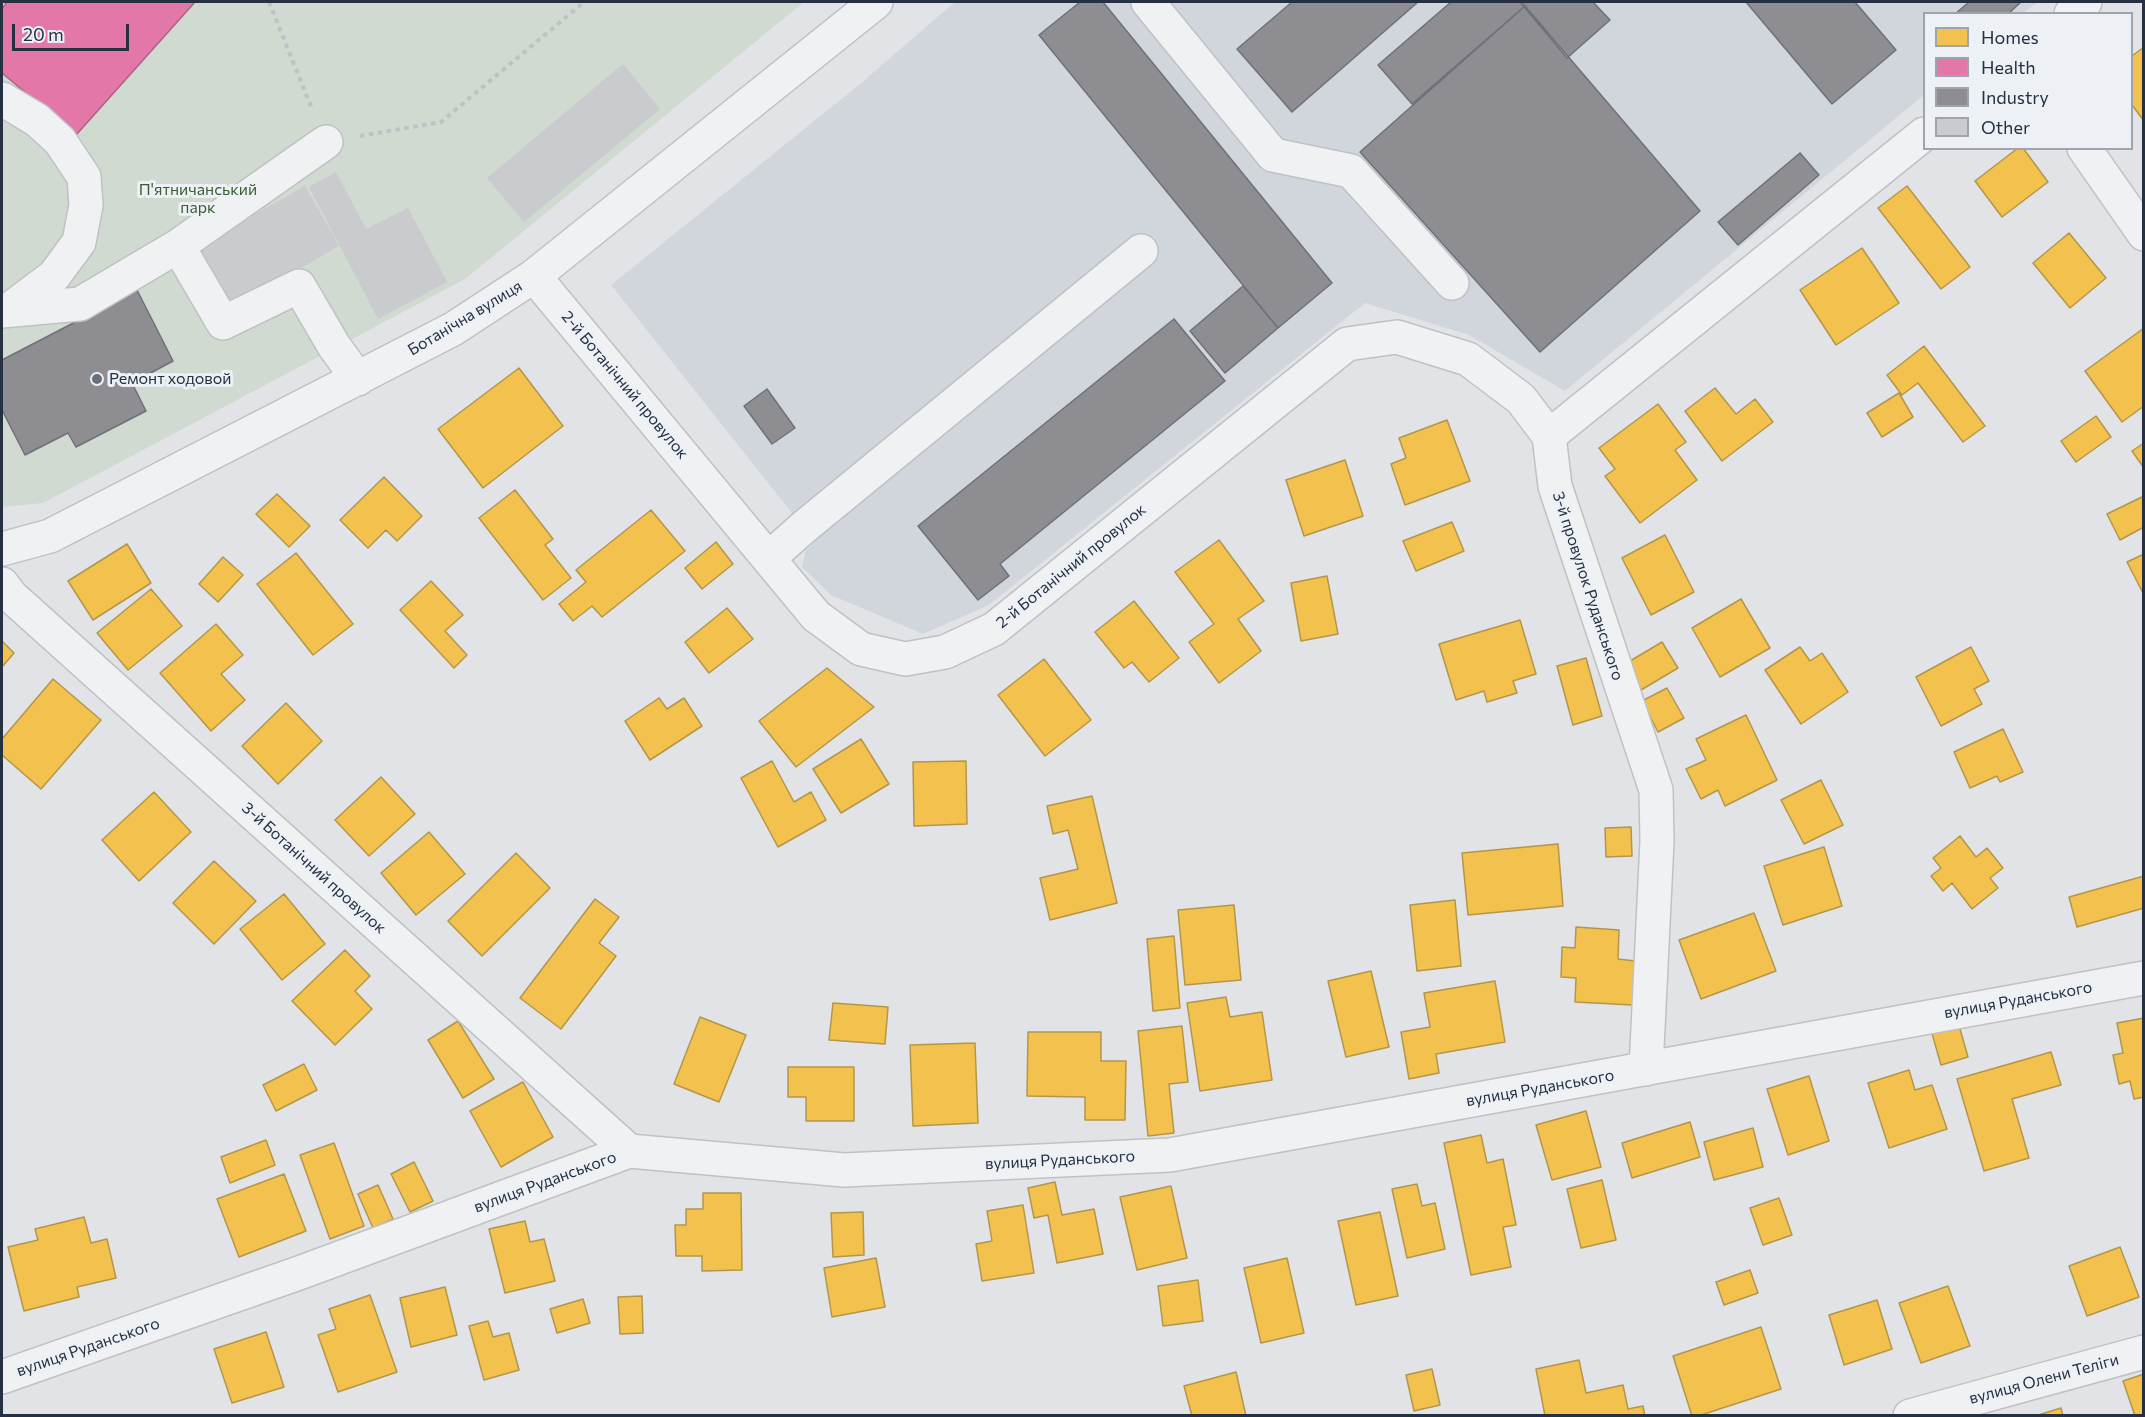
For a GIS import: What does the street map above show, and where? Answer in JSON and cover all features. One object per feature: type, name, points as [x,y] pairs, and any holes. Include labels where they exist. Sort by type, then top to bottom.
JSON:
[{"type":"street","name":"Ботанічна вулиця","points":[[2,549],[50,536],[358,380],[453,329],[534,276],[876,2]]},
{"type":"street","points":[[1148,2],[1273,155],[1351,171],[1452,283]]},
{"type":"street","points":[[2073,12],[2085,2]]},
{"type":"street","points":[[2,99],[37,120],[60,141],[84,177],[86,205],[79,242],[54,276],[5,311]]},
{"type":"street","points":[[1549,436],[1923,135]]},
{"type":"street","points":[[5,311],[80,304],[178,246],[326,142]]},
{"type":"street","points":[[2085,150],[2144,234]]},
{"type":"street","points":[[178,246],[224,324],[299,286],[334,346],[358,380]]},
{"type":"street","points":[[769,558],[1141,251]]},
{"type":"street","name":"2-й Ботанічний провулок","points":[[534,276],[816,616],[861,649],[905,659],[945,652],[994,629],[1347,344],[1397,337],[1468,359],[1521,399],[1549,436]]},
{"type":"street","name":"3-й провулок Руданського","points":[[1549,436],[1555,486],[1656,790],[1657,841],[1646,1069]]},
{"type":"street","name":"3-й Ботанічний провулок","points":[[2,584],[11,596],[629,1151]]},
{"type":"street","name":"вулиця Руданського","points":[[2,1377],[299,1273],[629,1151],[844,1170],[1170,1155],[2144,978]]},
{"type":"street","name":"вулиця Олени Теліги","points":[[1910,1416],[2144,1352]]},
{"type":"path","points":[[269,2],[326,142],[441,122],[584,2]]},
{"type":"shaded area","points":[[955,2],[2038,2],[2024,12],[1923,12],[1923,96],[1565,391],[1469,335],[1365,303],[989,605],[923,634],[831,595],[802,567],[806,550],[815,542],[611,285],[860,84]]},
{"type":"green space","name":"П'ятничанський парк","points":[[2,2],[804,2],[465,279],[43,503],[2,507]]},
{"type":"building: Homes","points":[[2144,47],[2144,121],[2133,106],[2133,55]]},
{"type":"building: Homes","points":[[2015,150],[2024,150],[2048,182],[2002,217],[1975,181]]},
{"type":"building: Homes","points":[[1907,186],[1970,267],[1941,289],[1878,208]]},
{"type":"building: Homes","points":[[2069,233],[2106,278],[2070,308],[2033,263]]},
{"type":"building: Homes","points":[[1862,248],[1899,303],[1836,345],[1800,290]]},
{"type":"building: Homes","points":[[2144,328],[2144,406],[2122,422],[2085,371]]},
{"type":"building: Homes","points":[[1924,346],[1985,426],[1963,442],[1918,383],[1902,395],[1887,375]]},
{"type":"building: Homes","points":[[519,368],[563,426],[483,488],[438,429]]},
{"type":"building: Homes","points":[[1715,388],[1736,414],[1755,399],[1773,422],[1722,461],[1685,411]]},
{"type":"building: Homes","points":[[1899,393],[1913,417],[1882,437],[1867,413]]},
{"type":"building: Homes","points":[[1658,404],[1686,442],[1675,450],[1697,480],[1640,523],[1605,476],[1615,469],[1599,448]]},
{"type":"building: Homes","points":[[2096,416],[2111,437],[2076,462],[2061,441]]},
{"type":"building: Homes","points":[[1447,420],[1470,481],[1405,505],[1391,464],[1406,458],[1399,438]]},
{"type":"building: Homes","points":[[2144,443],[2144,468],[2132,451]]},
{"type":"building: Homes","points":[[1345,460],[1363,516],[1304,536],[1286,480]]},
{"type":"building: Homes","points":[[384,477],[422,516],[397,541],[386,530],[368,548],[340,520]]},
{"type":"building: Homes","points":[[515,490],[553,539],[545,545],[571,578],[543,600],[479,518]]},
{"type":"building: Homes","points":[[277,494],[310,526],[289,547],[256,514]]},
{"type":"building: Homes","points":[[2144,496],[2144,527],[2120,540],[2107,514]]},
{"type":"building: Homes","points":[[651,510],[685,551],[602,617],[592,606],[573,621],[559,604],[586,582],[576,570]]},
{"type":"building: Homes","points":[[1452,522],[1464,551],[1416,571],[1403,541]]},
{"type":"building: Homes","points":[[1665,535],[1694,592],[1651,615],[1622,558]]},
{"type":"building: Homes","points":[[1219,540],[1264,601],[1238,619],[1261,651],[1219,683],[1189,642],[1214,624],[1175,572]]},
{"type":"building: Homes","points":[[716,542],[733,564],[702,589],[685,568]]},
{"type":"building: Homes","points":[[127,544],[151,583],[93,620],[68,581]]},
{"type":"building: Homes","points":[[296,553],[353,624],[313,655],[257,584]]},
{"type":"building: Homes","points":[[2144,554],[2144,595],[2127,562]]},
{"type":"building: Homes","points":[[223,557],[243,575],[218,602],[199,584]]},
{"type":"building: Homes","points":[[1327,576],[1338,634],[1301,641],[1291,583]]},
{"type":"building: Homes","points":[[431,581],[463,615],[445,631],[467,655],[454,668],[400,610]]},
{"type":"building: Homes","points":[[151,589],[182,626],[128,670],[97,633]]},
{"type":"building: Homes","points":[[1741,599],[1770,648],[1720,677],[1692,628]]},
{"type":"building: Homes","points":[[1134,601],[1179,658],[1149,682],[1132,662],[1124,668],[1095,632]]},
{"type":"building: Homes","points":[[727,608],[753,639],[709,673],[685,642]]},
{"type":"building: Homes","points":[[1520,620],[1536,674],[1513,681],[1517,693],[1487,702],[1484,691],[1456,700],[1439,644]]},
{"type":"building: Homes","points":[[216,624],[243,655],[221,674],[245,700],[211,731],[160,673]]},
{"type":"building: Homes","points":[[2,641],[14,653],[2,667]]},
{"type":"building: Homes","points":[[1662,642],[1678,668],[1641,690],[1625,664]]},
{"type":"building: Homes","points":[[1800,647],[1810,661],[1822,653],[1848,692],[1801,724],[1765,670]]},
{"type":"building: Homes","points":[[1971,647],[1989,681],[1974,689],[1982,704],[1941,726],[1916,677]]},
{"type":"building: Homes","points":[[1586,658],[1602,716],[1573,725],[1557,666]]},
{"type":"building: Homes","points":[[1044,659],[1091,720],[1045,756],[998,695]]},
{"type":"building: Homes","points":[[827,668],[874,707],[796,767],[759,721]]},
{"type":"building: Homes","points":[[53,679],[101,720],[41,789],[2,755],[2,739]]},
{"type":"building: Homes","points":[[1667,688],[1684,718],[1658,732],[1642,701]]},
{"type":"building: Homes","points":[[659,698],[667,709],[684,698],[702,726],[650,760],[625,721]]},
{"type":"building: Homes","points":[[286,703],[322,741],[278,784],[242,746]]},
{"type":"building: Homes","points":[[1746,715],[1777,780],[1725,806],[1718,790],[1701,799],[1686,769],[1706,760],[1696,739]]},
{"type":"building: Homes","points":[[2003,729],[2023,772],[2000,782],[1997,776],[1970,788],[1954,752]]},
{"type":"building: Homes","points":[[861,739],[889,784],[841,813],[813,769]]},
{"type":"building: Homes","points":[[772,761],[794,802],[811,792],[826,820],[778,847],[741,778]]},
{"type":"building: Homes","points":[[966,761],[967,824],[914,826],[913,762]]},
{"type":"building: Homes","points":[[381,777],[415,814],[369,856],[335,820]]},
{"type":"building: Homes","points":[[1821,780],[1843,825],[1804,844],[1781,800]]},
{"type":"building: Homes","points":[[154,792],[191,832],[139,881],[102,840]]},
{"type":"building: Homes","points":[[1092,796],[1117,903],[1050,920],[1040,878],[1078,869],[1068,830],[1053,834],[1047,806]]},
{"type":"building: Homes","points":[[1631,827],[1632,856],[1606,857],[1605,828]]},
{"type":"building: Homes","points":[[429,832],[465,874],[416,915],[381,873]]},
{"type":"building: Homes","points":[[1960,836],[1976,857],[1987,848],[2003,868],[1990,878],[1998,888],[1972,909],[1952,883],[1943,891],[1931,876],[1941,868],[1933,858]]},
{"type":"building: Homes","points":[[1558,844],[1563,906],[1468,915],[1462,853]]},
{"type":"building: Homes","points":[[1824,847],[1842,906],[1783,925],[1764,866]]},
{"type":"building: Homes","points":[[516,853],[550,888],[482,956],[448,921]]},
{"type":"building: Homes","points":[[214,861],[256,901],[214,944],[173,903]]},
{"type":"building: Homes","points":[[2144,876],[2144,908],[2077,927],[2069,897]]},
{"type":"building: Homes","points":[[284,894],[325,944],[282,980],[240,929]]},
{"type":"building: Homes","points":[[595,899],[619,917],[599,943],[616,956],[561,1029],[520,998]]},
{"type":"building: Homes","points":[[1455,900],[1461,966],[1417,971],[1410,905]]},
{"type":"building: Homes","points":[[1234,905],[1241,980],[1185,985],[1178,910]]},
{"type":"building: Homes","points":[[1754,913],[1776,971],[1701,999],[1679,940]]},
{"type":"building: Homes","points":[[1576,927],[1619,930],[1618,959],[1635,961],[1633,1005],[1575,1002],[1576,978],[1561,977],[1562,947],[1575,948]]},
{"type":"building: Homes","points":[[1174,936],[1180,1008],[1153,1011],[1147,939]]},
{"type":"building: Homes","points":[[345,950],[370,976],[355,991],[372,1009],[335,1045],[292,1001]]},
{"type":"building: Homes","points":[[1371,971],[1389,1047],[1346,1057],[1328,981]]},
{"type":"building: Homes","points":[[1495,981],[1505,1042],[1436,1054],[1439,1073],[1409,1079],[1401,1032],[1430,1027],[1424,993]]},
{"type":"building: Homes","points":[[1226,997],[1230,1017],[1262,1012],[1272,1080],[1200,1091],[1187,1003]]},
{"type":"building: Homes","points":[[833,1003],[888,1007],[885,1044],[829,1040]]},
{"type":"building: Homes","points":[[700,1017],[746,1035],[719,1102],[674,1084]]},
{"type":"building: Homes","points":[[2144,1018],[2144,1097],[2134,1099],[2130,1081],[2119,1084],[2113,1055],[2123,1053],[2117,1023]]},
{"type":"building: Homes","points":[[458,1021],[494,1079],[463,1098],[428,1040]]},
{"type":"building: Homes","points":[[1958,1022],[1968,1057],[1941,1065],[1931,1030]]},
{"type":"building: Homes","points":[[1182,1026],[1188,1082],[1169,1084],[1174,1133],[1148,1136],[1138,1031]]},
{"type":"building: Homes","points":[[1028,1032],[1101,1032],[1101,1061],[1126,1061],[1125,1120],[1085,1120],[1085,1097],[1027,1096]]},
{"type":"building: Homes","points":[[975,1043],[978,1123],[913,1126],[910,1045]]},
{"type":"building: Homes","points":[[2051,1052],[2061,1085],[2012,1099],[2029,1158],[1984,1171],[1957,1079]]},
{"type":"building: Homes","points":[[304,1064],[317,1090],[276,1111],[263,1085]]},
{"type":"building: Homes","points":[[788,1067],[854,1067],[854,1121],[806,1121],[806,1097],[788,1097]]},
{"type":"building: Homes","points":[[1909,1070],[1915,1090],[1932,1085],[1947,1129],[1889,1148],[1868,1083]]},
{"type":"building: Homes","points":[[1809,1076],[1829,1141],[1788,1155],[1767,1089]]},
{"type":"building: Homes","points":[[523,1082],[553,1137],[501,1167],[470,1111]]},
{"type":"building: Homes","points":[[1586,1111],[1601,1167],[1552,1180],[1536,1125]]},
{"type":"building: Homes","points":[[1690,1122],[1700,1157],[1632,1178],[1622,1143]]},
{"type":"building: Homes","points":[[1753,1128],[1763,1167],[1714,1180],[1704,1142]]},
{"type":"building: Homes","points":[[1481,1135],[1487,1163],[1503,1159],[1516,1225],[1503,1227],[1511,1267],[1471,1275],[1444,1143]]},
{"type":"building: Homes","points":[[266,1140],[275,1165],[230,1183],[221,1157]]},
{"type":"building: Homes","points":[[334,1143],[364,1226],[330,1239],[300,1155]]},
{"type":"building: Homes","points":[[414,1162],[433,1201],[410,1212],[391,1174]]},
{"type":"building: Homes","points":[[284,1174],[306,1231],[239,1257],[217,1199]]},
{"type":"building: Homes","points":[[1602,1180],[1616,1240],[1581,1248],[1567,1189]]},
{"type":"building: Homes","points":[[1055,1182],[1062,1215],[1094,1209],[1103,1254],[1057,1263],[1048,1215],[1034,1218],[1028,1188]]},
{"type":"building: Homes","points":[[1417,1184],[1422,1206],[1435,1203],[1445,1249],[1407,1258],[1392,1189]]},
{"type":"building: Homes","points":[[378,1185],[393,1219],[373,1228],[358,1194]]},
{"type":"building: Homes","points":[[1171,1186],[1187,1258],[1137,1270],[1120,1197]]},
{"type":"building: Homes","points":[[703,1193],[741,1193],[742,1270],[702,1271],[702,1256],[676,1256],[675,1225],[686,1225],[686,1209],[703,1209]]},
{"type":"building: Homes","points":[[1779,1198],[1792,1235],[1763,1245],[1750,1208]]},
{"type":"building: Homes","points":[[1023,1205],[1034,1273],[982,1281],[976,1244],[992,1241],[987,1211]]},
{"type":"building: Homes","points":[[863,1212],[864,1255],[833,1257],[831,1213]]},
{"type":"building: Homes","points":[[1380,1212],[1398,1296],[1356,1305],[1338,1221]]},
{"type":"building: Homes","points":[[84,1217],[91,1243],[107,1239],[116,1278],[77,1287],[79,1297],[24,1311],[8,1247],[38,1240],[35,1229]]},
{"type":"building: Homes","points":[[525,1221],[530,1242],[544,1239],[555,1281],[505,1293],[489,1229]]},
{"type":"building: Homes","points":[[2120,1247],[2139,1297],[2087,1316],[2069,1266]]},
{"type":"building: Homes","points":[[876,1258],[885,1307],[832,1317],[824,1268]]},
{"type":"building: Homes","points":[[1287,1258],[1304,1333],[1261,1343],[1244,1268]]},
{"type":"building: Homes","points":[[1750,1270],[1758,1293],[1724,1305],[1716,1282]]},
{"type":"building: Homes","points":[[1198,1280],[1203,1321],[1163,1326],[1158,1286]]},
{"type":"building: Homes","points":[[1948,1286],[1970,1346],[1921,1363],[1899,1303]]},
{"type":"building: Homes","points":[[445,1287],[457,1335],[411,1347],[400,1298]]},
{"type":"building: Homes","points":[[370,1295],[397,1372],[338,1392],[318,1335],[336,1329],[329,1309]]},
{"type":"building: Homes","points":[[642,1296],[643,1333],[620,1334],[618,1297]]},
{"type":"building: Homes","points":[[583,1299],[590,1323],[557,1333],[550,1309]]},
{"type":"building: Homes","points":[[1877,1300],[1892,1349],[1844,1365],[1829,1315]]},
{"type":"building: Homes","points":[[488,1321],[493,1337],[509,1333],[519,1370],[484,1380],[469,1326]]},
{"type":"building: Homes","points":[[1761,1327],[1781,1389],[1692,1416],[1673,1356]]},
{"type":"building: Homes","points":[[266,1332],[284,1387],[232,1403],[214,1349]]},
{"type":"building: Homes","points":[[1579,1360],[1586,1393],[1623,1385],[1628,1409],[1643,1406],[1645,1416],[1545,1416],[1536,1369]]},
{"type":"building: Homes","points":[[1432,1369],[1440,1405],[1414,1411],[1406,1375]]},
{"type":"building: Homes","points":[[1236,1372],[1246,1416],[1192,1416],[1184,1386]]},
{"type":"building: Homes","points":[[2144,1374],[2144,1416],[2135,1416],[2123,1381]]},
{"type":"building: Homes","points":[[2061,1408],[2063,1416],[2035,1416]]},
{"type":"building: Health","points":[[7,2],[195,2],[76,135],[2,73],[2,9]]},
{"type":"building: Industry","points":[[1080,2],[1103,2],[1332,283],[1278,328],[1039,35]]},
{"type":"building: Industry","points":[[1292,2],[1418,2],[1292,112],[1237,49]]},
{"type":"building: Industry","points":[[1451,2],[1520,2],[1525,6],[1412,104],[1378,65]]},
{"type":"building: Industry","points":[[1520,2],[1593,2],[1610,20],[1567,58]]},
{"type":"building: Industry","points":[[1746,2],[1855,2],[1896,50],[1832,104]]},
{"type":"building: Industry","points":[[1969,2],[2021,2],[2010,12],[1957,12]]},
{"type":"building: Industry","points":[[1525,6],[1700,211],[1540,352],[1360,152]]},
{"type":"building: Industry","points":[[1800,153],[1819,175],[1738,245],[1718,222]]},
{"type":"building: Industry","points":[[1243,286],[1278,328],[1225,373],[1190,331]]},
{"type":"building: Industry","points":[[137,290],[173,361],[132,383],[146,411],[76,447],[68,433],[25,455],[2,410],[2,360]]},
{"type":"building: Industry","points":[[1174,319],[1225,381],[1000,564],[1009,576],[978,600],[918,526]]},
{"type":"building: Industry","points":[[767,389],[795,428],[772,444],[744,406]]},
{"type":"building: Other","points":[[623,64],[660,109],[524,222],[487,178]]},
{"type":"building: Other","points":[[336,172],[366,229],[408,208],[447,282],[378,319],[309,187]]},
{"type":"building: Other","points":[[305,186],[339,246],[230,309],[195,248]]},
{"type":"place","name":"Ремонт ходовой","points":[[97,379]]}]
